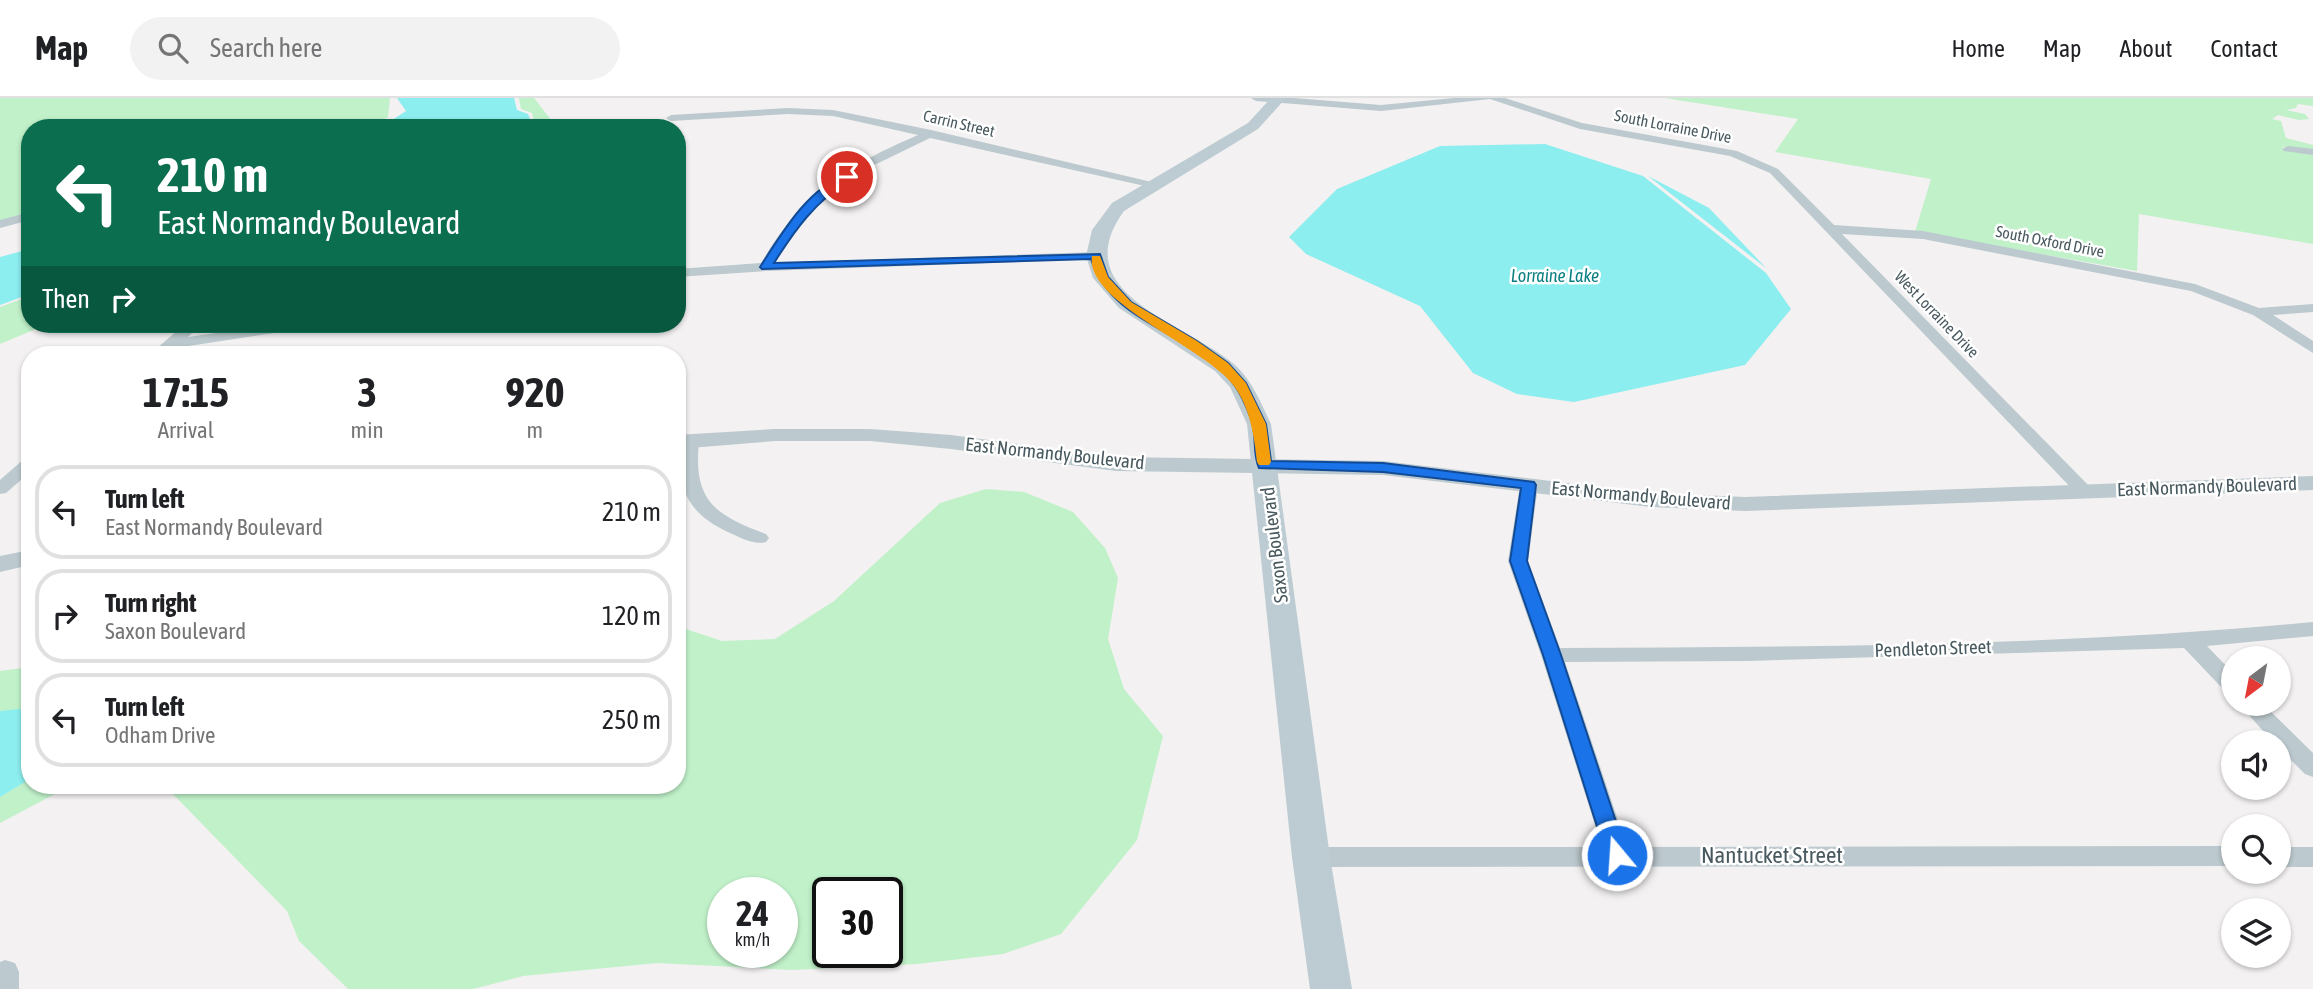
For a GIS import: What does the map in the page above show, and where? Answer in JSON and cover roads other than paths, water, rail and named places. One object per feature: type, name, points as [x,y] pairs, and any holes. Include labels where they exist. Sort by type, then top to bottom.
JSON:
[{"type":"main road","points":[[1096,256],[1101,230],[1109,216],[1129,199],[1253,126],[1279,99]]},
{"type":"main road","name":"Saxon Boulevard","points":[[1096,256],[1103,278],[1126,304],[1193,344],[1223,366],[1241,385],[1259,424],[1311,858],[1331,989]]},
{"type":"street","points":[[1256,98],[1381,108],[1486,98]]},
{"type":"street","name":"South Lorraine Drive","points":[[1495,98],[1569,123],[1711,148],[1763,164]]},
{"type":"street","name":"Carrin Street","points":[[668,119],[671,114],[816,111],[860,117],[1154,184]]},
{"type":"street","points":[[766,267],[796,220],[829,189],[866,164],[931,133]]},
{"type":"street","points":[[2288,149],[2313,152]]},
{"type":"street","name":"West Lorraine Drive","points":[[1763,164],[1774,171],[2084,490]]},
{"type":"street","points":[[0,224],[21,218]]},
{"type":"street","name":"South Oxford Drive","points":[[1830,229],[1923,236],[2145,277],[2195,288],[2258,312]]},
{"type":"street","points":[[686,272],[766,267],[1096,256]]},
{"type":"street","points":[[2258,312],[2313,308]]},
{"type":"street","points":[[2258,312],[2313,348]]},
{"type":"street","points":[[168,346],[183,333]]},
{"type":"street","points":[[170,344],[246,333]]},
{"type":"street","name":"East Normandy Boulevard","points":[[686,441],[775,435],[870,435],[951,442],[1115,464],[1383,468],[1651,500],[1745,504],[2313,483]]},
{"type":"street","points":[[686,469],[690,487],[705,510],[723,525],[759,538]]},
{"type":"street","points":[[0,489],[21,471]]},
{"type":"street","points":[[1529,485],[1518,561],[1552,655],[1617,855]]},
{"type":"street","points":[[0,564],[21,559]]},
{"type":"street","name":"Pendleton Street","points":[[1552,655],[1748,654],[2189,641],[2313,629]]},
{"type":"street","points":[[2189,641],[2221,674]]},
{"type":"street","points":[[2262,716],[2313,768]]},
{"type":"street","name":"Nantucket Street","points":[[1311,858],[1617,855],[2221,856]]},
{"type":"street","points":[[2291,856],[2313,857]]},
{"type":"water","points":[[397,98],[514,98],[517,110],[528,114],[530,119],[394,119],[406,111]]},
{"type":"water","name":"Lorraine Lake","points":[[1545,144],[1643,176],[1766,273],[1791,309],[1745,365],[1574,402],[1517,394],[1473,373],[1420,306],[1306,254],[1289,237],[1337,189],[1440,146]]},
{"type":"water","points":[[1648,176],[1709,208],[1766,268]]},
{"type":"water","points":[[21,251],[21,297],[0,305],[0,257]]},
{"type":"water","points":[[21,709],[21,784],[0,797],[0,711]]}]
